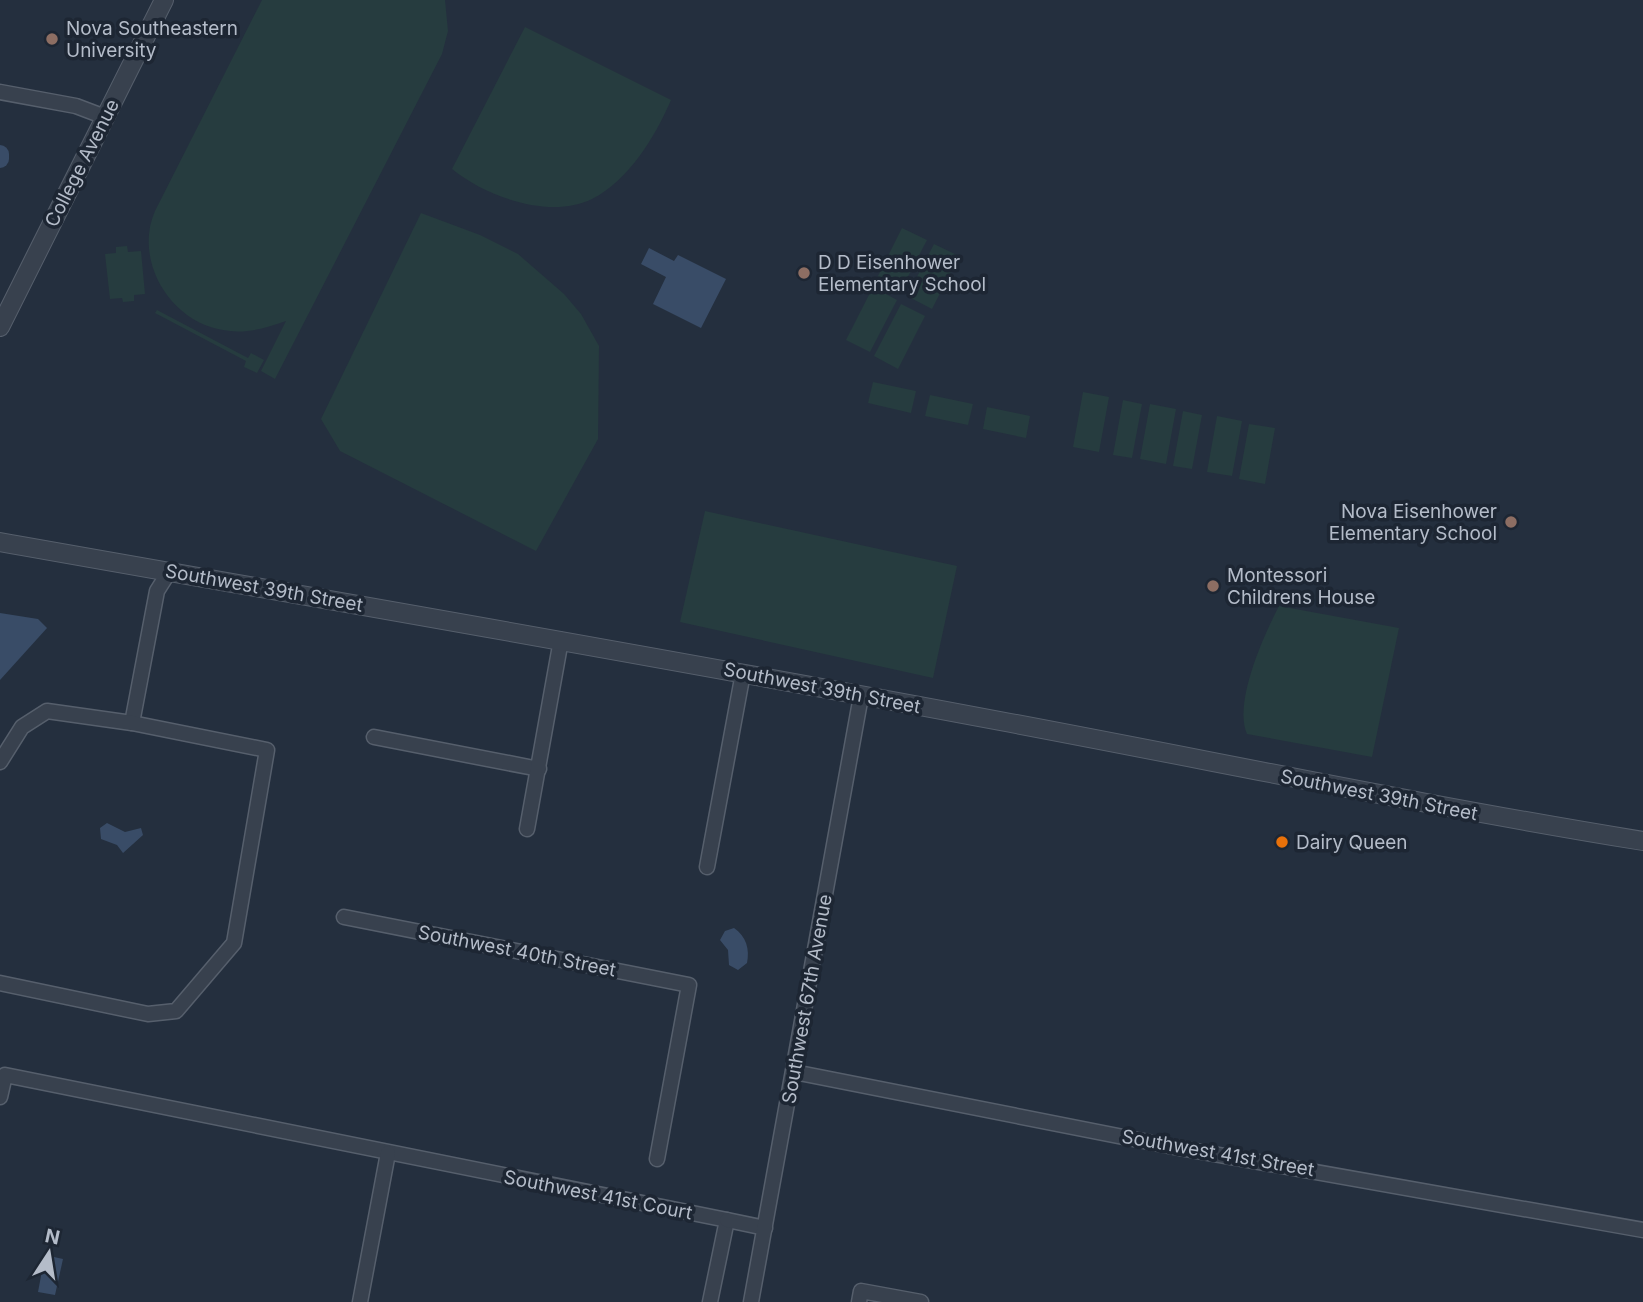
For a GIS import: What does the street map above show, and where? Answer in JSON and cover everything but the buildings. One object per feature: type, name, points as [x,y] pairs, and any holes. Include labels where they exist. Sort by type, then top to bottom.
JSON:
[{"type":"street","name":"College Avenue","points":[[0,327],[164,0]]},
{"type":"street","points":[[0,92],[76,106],[105,117]]},
{"type":"street","name":"Southwest 39th Street","points":[[0,541],[743,673],[1500,818],[1643,841]]},
{"type":"street","points":[[132,723],[157,591],[169,572]]},
{"type":"street","points":[[527,829],[561,640]]},
{"type":"street","points":[[707,867],[743,673]]},
{"type":"street","name":"Southwest 67th Avenue","points":[[751,1302],[861,696]]},
{"type":"street","points":[[0,762],[22,727],[47,711],[132,723],[267,750],[234,943],[176,1011],[148,1014],[0,983]]},
{"type":"street","points":[[374,737],[539,769]]},
{"type":"street","name":"Southwest 40th Street","points":[[344,917],[689,985],[657,1159]]},
{"type":"street","name":"Southwest 41st Street","points":[[794,1072],[1174,1147],[1643,1230]]},
{"type":"street","name":"Southwest 41st Court","points":[[0,1097],[5,1075],[765,1228]]},
{"type":"street","points":[[360,1302],[388,1153]]},
{"type":"street","points":[[710,1302],[727,1220]]},
{"type":"street","points":[[860,1296],[921,1302]]},
{"type":"green space","points":[[262,0],[445,0],[448,31],[442,54],[275,379],[261,371],[286,321],[244,331],[218,329],[200,323],[184,313],[160,284],[149,248],[155,211]]},
{"type":"green space","points":[[525,27],[671,100],[649,143],[629,169],[605,191],[575,205],[538,206],[518,202],[482,188],[452,169]]},
{"type":"green space","points":[[421,213],[480,235],[518,254],[564,294],[581,314],[599,346],[598,439],[536,551],[340,451],[321,419]]},
{"type":"green space","points":[[902,228],[927,240],[900,292],[876,280]]},
{"type":"green space","points":[[934,244],[959,256],[932,309],[907,296]]},
{"type":"green space","points":[[127,246],[128,252],[141,251],[145,294],[134,295],[134,301],[123,302],[122,298],[110,299],[105,254],[116,253],[116,247]]},
{"type":"green space","points":[[873,287],[897,300],[870,352],[846,340]]},
{"type":"green space","points":[[901,304],[925,316],[898,369],[874,356]]},
{"type":"green space","points":[[157,310],[248,358],[251,353],[264,360],[257,373],[244,367],[246,361],[155,313]]},
{"type":"green space","points":[[873,382],[916,391],[911,413],[868,403]]},
{"type":"green space","points":[[1083,392],[1109,397],[1099,452],[1073,447]]},
{"type":"green space","points":[[930,395],[973,404],[968,425],[925,416]]},
{"type":"green space","points":[[1123,400],[1142,404],[1132,458],[1113,455]]},
{"type":"green space","points":[[1150,404],[1176,409],[1166,464],[1140,459]]},
{"type":"green space","points":[[987,407],[1030,416],[1026,438],[983,429]]},
{"type":"green space","points":[[1183,411],[1202,415],[1192,469],[1173,466]]},
{"type":"green space","points":[[1217,416],[1242,421],[1232,476],[1207,472]]},
{"type":"green space","points":[[1249,424],[1275,428],[1265,484],[1239,479]]},
{"type":"green space","points":[[705,511],[957,566],[933,678],[680,622]]},
{"type":"green space","points":[[1279,606],[1399,628],[1372,757],[1247,734],[1244,705],[1247,688],[1259,651]]},
{"type":"water","points":[[649,248],[674,261],[678,255],[726,279],[701,328],[653,304],[666,277],[641,264]]},
{"type":"water","points":[[0,613],[38,619],[47,628],[0,680]]},
{"type":"water","points":[[107,823],[125,832],[141,828],[143,835],[123,853],[117,845],[101,839],[100,828]]},
{"type":"water","points":[[734,928],[744,939],[748,953],[747,963],[738,970],[729,965],[728,950],[720,940],[725,931]]},
{"type":"water","points":[[45,1255],[63,1259],[55,1295],[38,1292]]},
{"type":"waterway","points":[[0,154],[0,159]]},
{"type":"place","name":"Nova Southeastern University","points":[[52,39]]},
{"type":"place","name":"D D Eisenhower Elementary School","points":[[804,273]]},
{"type":"place","name":"Nova Eisenhower Elementary School","points":[[1511,522]]},
{"type":"place","name":"Montessori Childrens House","points":[[1213,586]]},
{"type":"place","name":"Dairy Queen","points":[[1282,842]]}]
